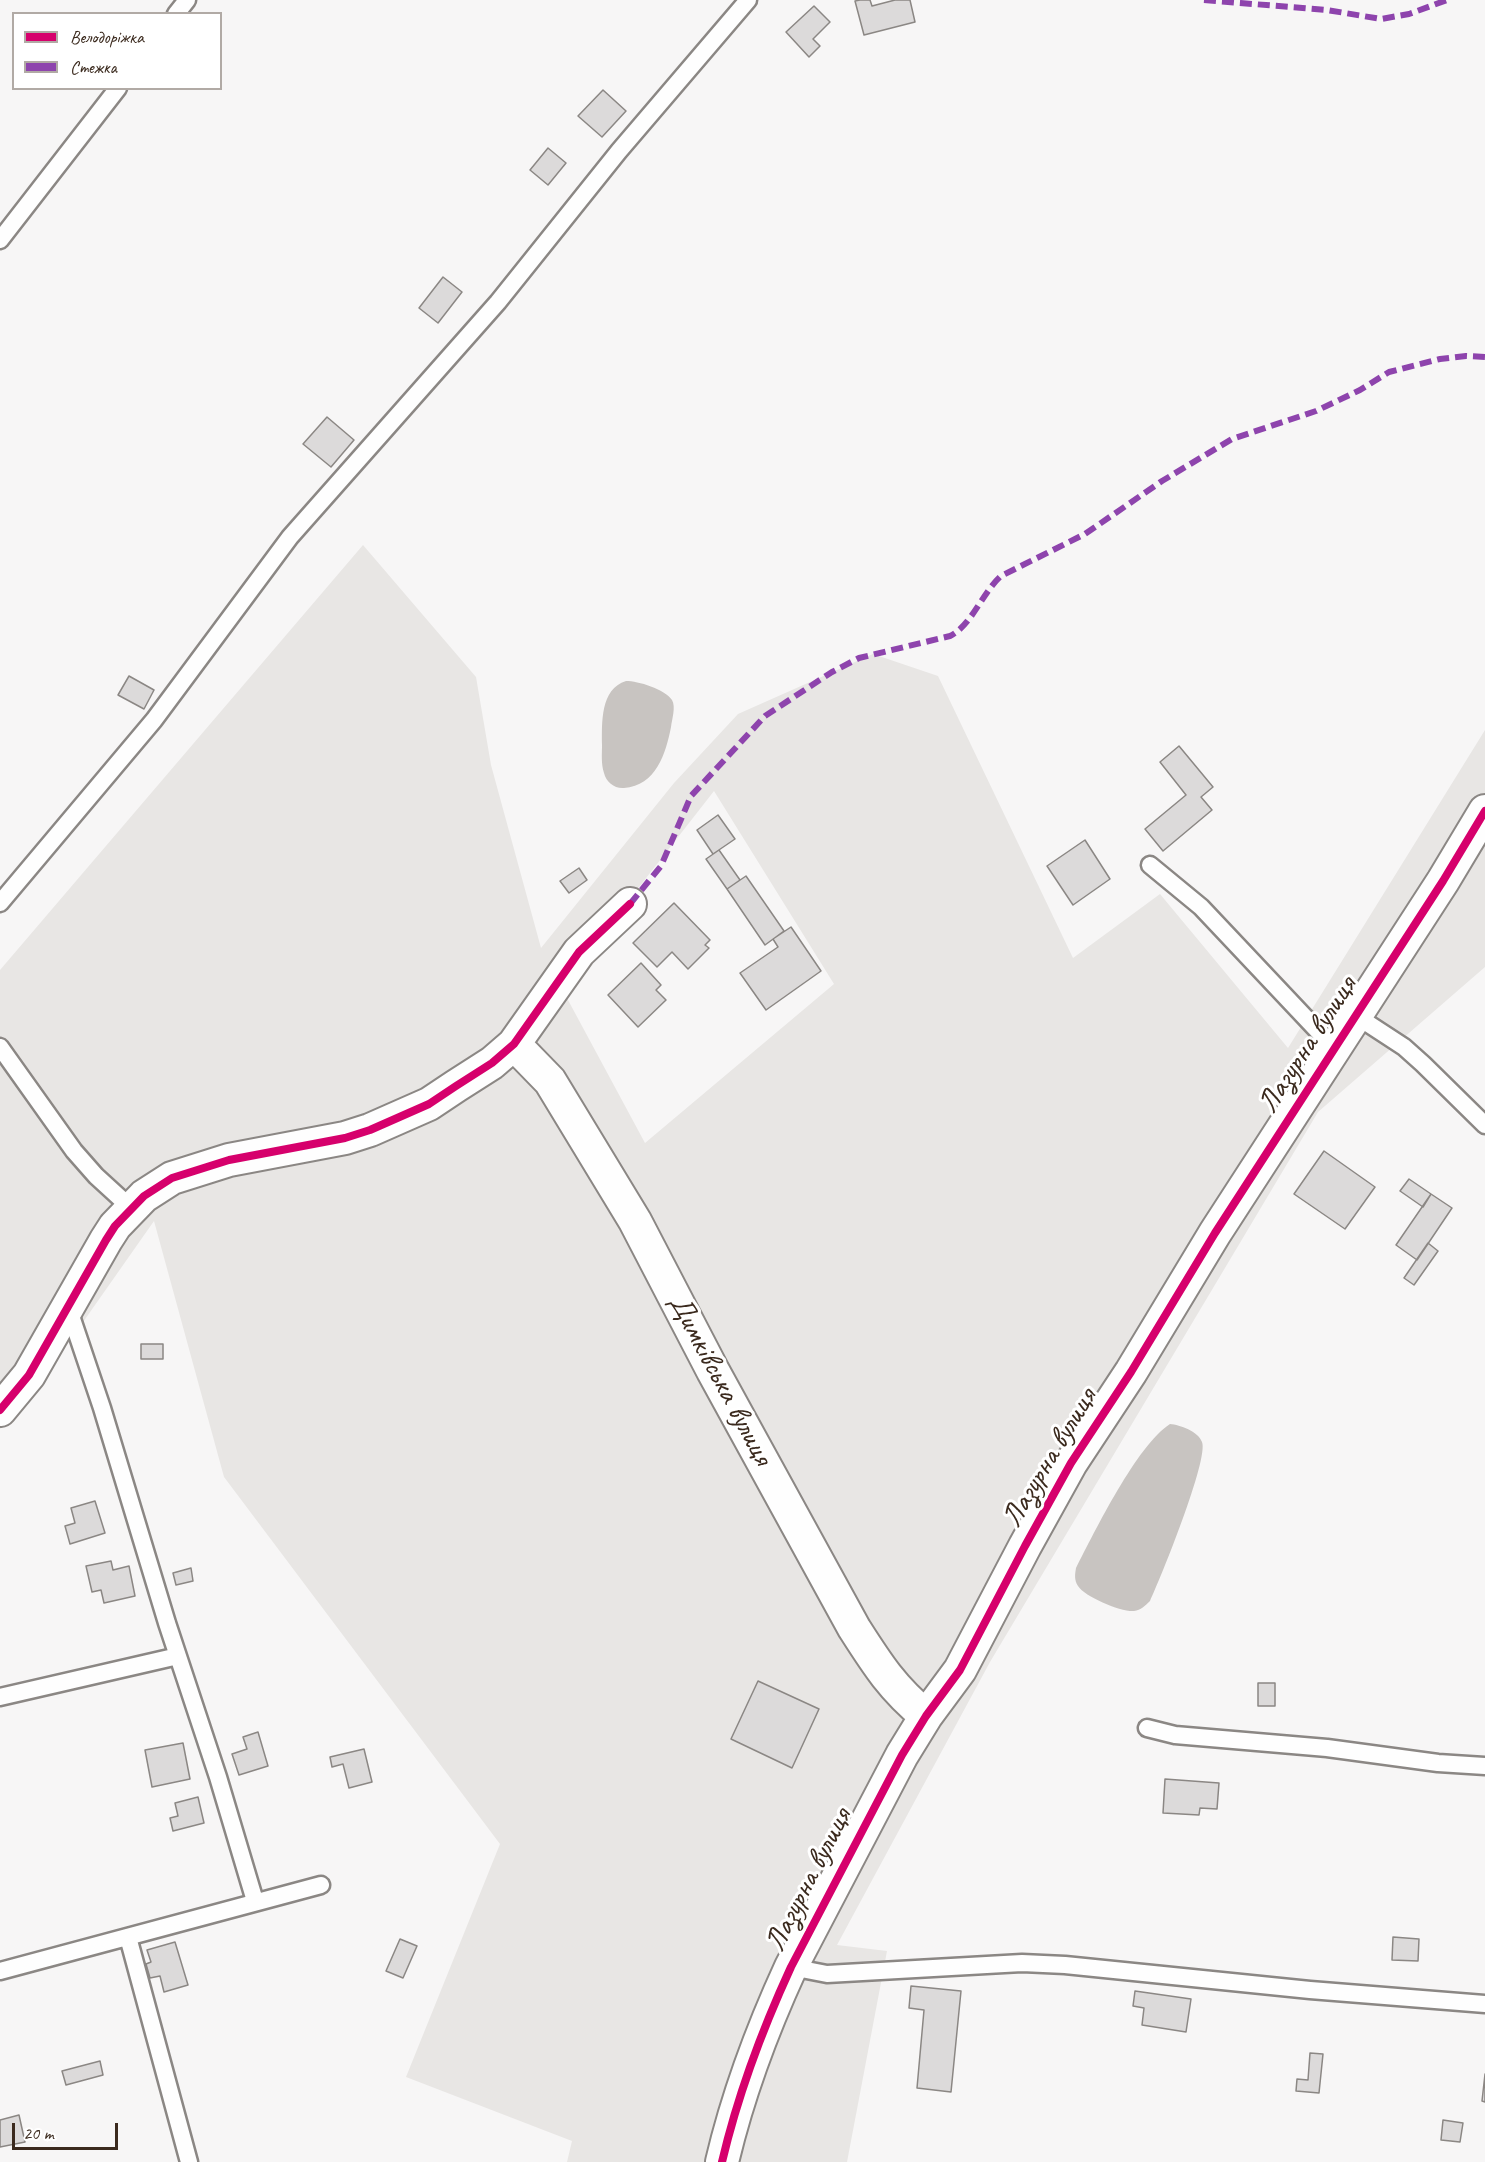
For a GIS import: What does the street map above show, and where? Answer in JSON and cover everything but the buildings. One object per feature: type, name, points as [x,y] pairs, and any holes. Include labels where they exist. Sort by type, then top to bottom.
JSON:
[{"type":"street","name":"Лазурна вулиця","points":[[722,2162],[757,2045],[791,1967],[891,1776],[927,1716],[960,1670],[1071,1463],[1131,1372],[1215,1233],[1443,881],[1485,811]]},
{"type":"street","points":[[0,1410],[29,1374],[115,1226],[155,1187],[172,1178],[207,1166],[345,1138],[395,1120],[429,1104],[492,1063],[514,1044],[579,952],[630,904]]},
{"type":"street","name":"Димківська вулиця","points":[[514,1044],[550,1081],[635,1221],[713,1371],[854,1628],[891,1684],[927,1716]]},
{"type":"lane","points":[[178,12],[187,0]]},
{"type":"lane","points":[[0,903],[154,720],[291,537],[498,302],[619,151],[748,0]]},
{"type":"lane","points":[[0,240],[116,90]]},
{"type":"lane","points":[[1150,865],[1201,907],[1334,1048]]},
{"type":"lane","points":[[1355,1016],[1386,1034],[1417,1058],[1485,1125]]},
{"type":"lane","points":[[0,1047],[74,1151],[96,1176],[131,1208]]},
{"type":"lane","points":[[68,1306],[218,1777],[255,1901]]},
{"type":"lane","points":[[0,1697],[178,1656]]},
{"type":"lane","points":[[1147,1728],[1175,1735],[1327,1748],[1438,1763],[1485,1766]]},
{"type":"lane","points":[[0,1971],[321,1885]]},
{"type":"lane","points":[[128,1937],[189,2162]]},
{"type":"lane","points":[[791,1967],[827,1974],[1022,1963],[1485,2004]]},
{"type":"shaded area","points":[[363,545],[476,677],[491,765],[541,948],[674,783],[738,714],[873,654],[938,676],[1073,958],[1160,894],[1288,1048],[1485,730],[1485,967],[1318,1112],[990,1662],[837,1945],[887,1951],[847,2162],[567,2162],[572,2141],[406,2077],[500,1844],[224,1477],[154,1221],[22,1409],[0,1429],[0,970]],"holes":[[[714,791],[834,984],[645,1143],[561,987]]]},
{"type":"shaded area","points":[[626,681],[644,684],[664,692],[672,700],[674,710],[666,747],[658,767],[644,781],[635,786],[621,788],[609,782],[604,773],[602,727],[604,708],[611,691]]},
{"type":"shaded area","points":[[1170,1424],[1188,1429],[1200,1438],[1202,1453],[1198,1471],[1182,1520],[1150,1601],[1143,1607],[1128,1611],[1095,1599],[1082,1590],[1076,1582],[1076,1568],[1105,1512],[1131,1469],[1157,1435]]},
{"type":"marked path","points":[[1204,0],[1327,10],[1381,19],[1409,14],[1447,0]]},
{"type":"marked path","points":[[630,904],[661,866],[691,796],[765,716],[832,672],[859,658],[950,636],[971,617],[1001,576],[1085,534],[1162,481],[1232,439],[1316,411],[1360,390],[1389,372],[1440,359],[1466,356],[1485,357]]},
{"type":"cycle path","points":[[722,2162],[743,2087],[780,1991],[902,1755],[926,1716],[960,1670],[1071,1463],[1131,1372],[1215,1233],[1443,881],[1485,811]]},
{"type":"cycle path","points":[[0,1410],[29,1375],[115,1226],[144,1196],[172,1178],[229,1160],[345,1138],[370,1130],[429,1104],[492,1063],[514,1044],[579,952],[630,904]]}]
